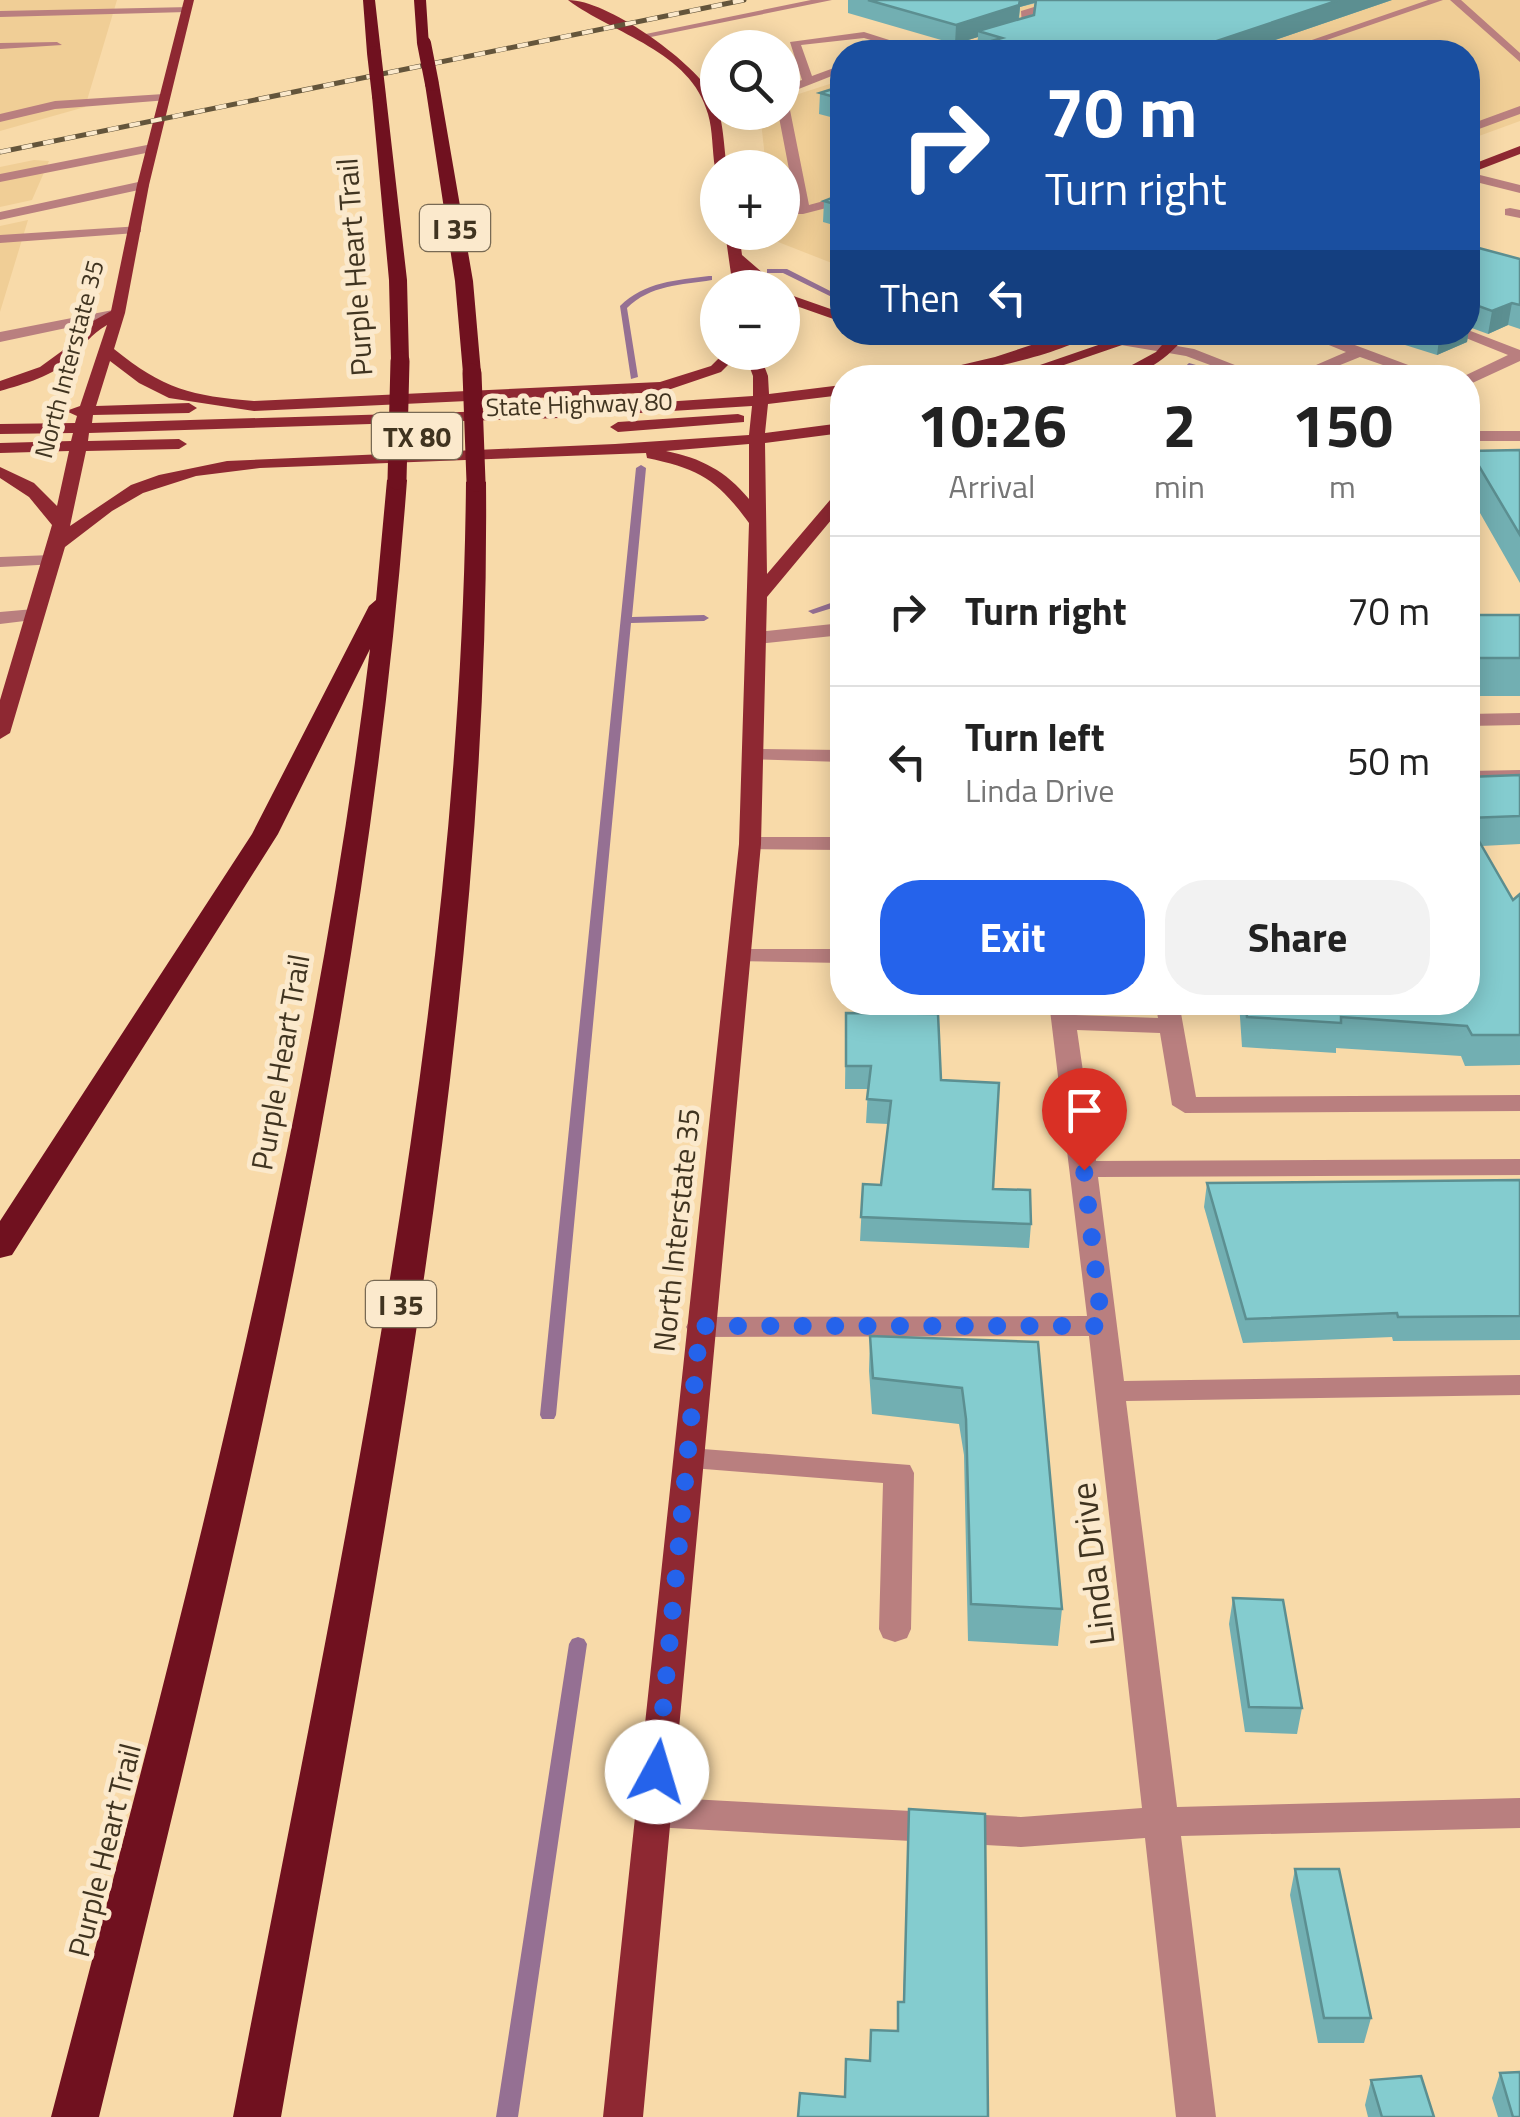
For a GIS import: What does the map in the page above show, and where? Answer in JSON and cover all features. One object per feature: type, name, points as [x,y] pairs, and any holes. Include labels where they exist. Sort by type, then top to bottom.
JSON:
[{"type":"highway","name":"Purple Heart Trail","points":[[76,2117],[169,1748],[297,1181],[334,986],[390,585],[397,480],[398,280],[369,0]]},
{"type":"highway","name":"I 35","points":[[257,2117],[370,1492],[426,1148],[475,654],[472,372],[464,281],[420,0]]},
{"type":"highway","points":[[0,1247],[265,834],[390,585]]},
{"type":"main road","points":[[573,0],[641,36],[700,88]]},
{"type":"main road","name":"North Interstate 35","points":[[0,733],[6,696],[54,553],[76,448],[118,313],[143,185],[188,4]]},
{"type":"main road","points":[[1480,168],[1520,150]]},
{"type":"main road","points":[[736,250],[739,270]]},
{"type":"main road","points":[[738,258],[752,270]]},
{"type":"main road","points":[[800,303],[830,314]]},
{"type":"main road","points":[[0,386],[45,370],[67,354],[82,333],[118,313]]},
{"type":"main road","points":[[978,365],[1048,345]]},
{"type":"main road","points":[[1047,365],[1106,345]]},
{"type":"main road","points":[[1085,365],[1119,345]]},
{"type":"main road","points":[[1138,365],[1172,345]]},
{"type":"main road","points":[[107,351],[161,392],[188,400],[254,406]]},
{"type":"main road","points":[[0,413],[84,420],[254,406],[662,387],[713,370]]},
{"type":"main road","name":"North Interstate 35","points":[[623,2117],[750,844],[760,370]]},
{"type":"main road","name":"State Highway 80","points":[[76,448],[664,426],[830,393]]},
{"type":"main road","name":"State Highway 80","points":[[84,420],[830,408]]},
{"type":"main road","name":"TX 80","points":[[0,429],[84,420]]},
{"type":"main road","points":[[54,553],[109,504],[140,488],[193,473],[266,463],[613,448],[760,439],[830,430]]},
{"type":"main road","name":"TX 80","points":[[0,448],[76,448]]},
{"type":"main road","points":[[613,448],[666,456],[704,467],[730,483],[756,522]]},
{"type":"main road","points":[[0,472],[44,496],[61,525]]},
{"type":"main road","points":[[758,596],[830,511]]},
{"type":"street","points":[[641,36],[827,0]]},
{"type":"street","points":[[988,40],[1028,28],[1026,13],[1068,0]]},
{"type":"street","points":[[1319,40],[1438,0]]},
{"type":"street","points":[[1454,0],[1520,59]]},
{"type":"street","points":[[0,14],[188,4]]},
{"type":"street","points":[[1,43],[21,14]]},
{"type":"street","points":[[1485,30],[1502,28]]},
{"type":"street","points":[[807,79],[795,42],[864,35],[882,40]]},
{"type":"street","points":[[1,43],[57,46]]},
{"type":"street","points":[[800,83],[830,72]]},
{"type":"street","points":[[800,99],[818,93]]},
{"type":"street","points":[[0,118],[31,109],[164,98]]},
{"type":"street","points":[[16,102],[31,109]]},
{"type":"street","points":[[1480,125],[1520,110]]},
{"type":"street","points":[[1480,122],[1486,123]]},
{"type":"street","points":[[788,130],[803,210],[830,203]]},
{"type":"street","points":[[0,178],[152,148]]},
{"type":"street","points":[[1480,177],[1520,189]]},
{"type":"street","points":[[0,216],[143,185]]},
{"type":"street","points":[[0,238],[136,229]]},
{"type":"street","points":[[0,337],[118,313]]},
{"type":"street","points":[[1480,322],[1520,334]]},
{"type":"street","points":[[1480,340],[1513,351],[1516,357],[1513,366],[1480,376]]},
{"type":"street","points":[[1159,345],[1221,365]]},
{"type":"street","points":[[1339,345],[1397,365]]},
{"type":"street","points":[[1326,365],[1358,352]]},
{"type":"street","points":[[1480,436],[1520,436]]},
{"type":"street","points":[[0,562],[54,553]]},
{"type":"street","points":[[0,618],[34,615]]},
{"type":"street","points":[[757,638],[830,631]]},
{"type":"street","points":[[1480,720],[1520,720]]},
{"type":"street","points":[[754,755],[830,756]]},
{"type":"street","points":[[1480,777],[1520,776]]},
{"type":"street","points":[[750,844],[830,844]]},
{"type":"street","points":[[741,956],[830,956]]},
{"type":"street","name":"Linda Drive","points":[[1062,1015],[1196,2117]]},
{"type":"street","points":[[1169,1015],[1185,1105],[1520,1103]]},
{"type":"street","points":[[1084,1170],[1520,1167]]},
{"type":"street","points":[[700,1326],[1102,1326]]},
{"type":"street","points":[[1110,1391],[1520,1386]]},
{"type":"street","points":[[690,1460],[899,1472],[896,1628]]},
{"type":"street","points":[[653,1812],[1022,1832],[1160,1822],[1520,1812]]},
{"type":"shaded area","points":[[0,0],[117,0],[85,107],[0,131]]},
{"type":"shaded area","points":[[1046,0],[1520,0],[1520,121],[1480,136],[1480,40],[974,40],[1014,28],[1007,11]]},
{"type":"shaded area","points":[[830,84],[830,262],[799,250],[800,150],[764,150],[762,130],[800,130],[800,94]]},
{"type":"shaded area","points":[[49,161],[32,200],[0,207],[0,167]]},
{"type":"shaded area","points":[[28,220],[0,312],[0,226]]},
{"type":"building","points":[[868,0],[1020,0],[1019,5],[956,25]]},
{"type":"building","points":[[1036,0],[1339,0],[1220,40],[995,40],[1002,38],[978,31],[1034,15]]},
{"type":"building","points":[[1480,248],[1520,259],[1520,305],[1512,303],[1492,311],[1480,307]]},
{"type":"building","points":[[1520,450],[1520,535],[1480,468],[1480,451]]},
{"type":"building","points":[[1480,615],[1520,615],[1520,658],[1480,658]]},
{"type":"building","points":[[1520,775],[1520,816],[1480,818],[1480,777]]},
{"type":"building","points":[[1480,843],[1513,900],[1520,894],[1520,1035],[1472,1035],[1467,1026],[1341,1017],[1341,1023],[1247,1017],[1480,1015]]},
{"type":"building","points":[[846,1015],[938,1015],[941,1080],[999,1083],[993,1189],[1030,1190],[1031,1224],[861,1217],[863,1184],[881,1185],[891,1101],[867,1099],[871,1066],[846,1066]]},
{"type":"building","points":[[1520,1180],[1520,1316],[1398,1317],[1397,1313],[1246,1319],[1207,1183]]},
{"type":"building","points":[[870,1336],[1038,1342],[1062,1609],[971,1604],[962,1388],[873,1378]]},
{"type":"building","points":[[1233,1598],[1283,1600],[1302,1708],[1249,1707]]},
{"type":"building","points":[[909,1809],[985,1814],[988,2117],[798,2117],[800,2093],[845,2097],[846,2059],[870,2061],[871,2030],[898,2031],[898,2002],[904,2002]]},
{"type":"building","points":[[1295,1869],[1339,1869],[1371,2018],[1324,2018]]},
{"type":"building","points":[[1520,2072],[1520,2117],[1513,2117],[1500,2073]]},
{"type":"building","points":[[1421,2076],[1434,2117],[1382,2117],[1371,2080]]},
{"type":"waterway","points":[[634,377],[623,308],[640,293],[700,279]]},
{"type":"waterway","points":[[800,279],[830,294]]},
{"type":"waterway","points":[[626,620],[641,468]]},
{"type":"waterway","points":[[813,611],[830,606]]},
{"type":"waterway","points":[[626,620],[704,618]]},
{"type":"waterway","points":[[548,1415],[626,620]]},
{"type":"waterway","points":[[507,2117],[578,1644]]},
{"type":"railway","points":[[0,152],[744,0]]},
{"type":"route","points":[[657,1772],[700,1326],[1102,1326],[1084,1170]]}]
